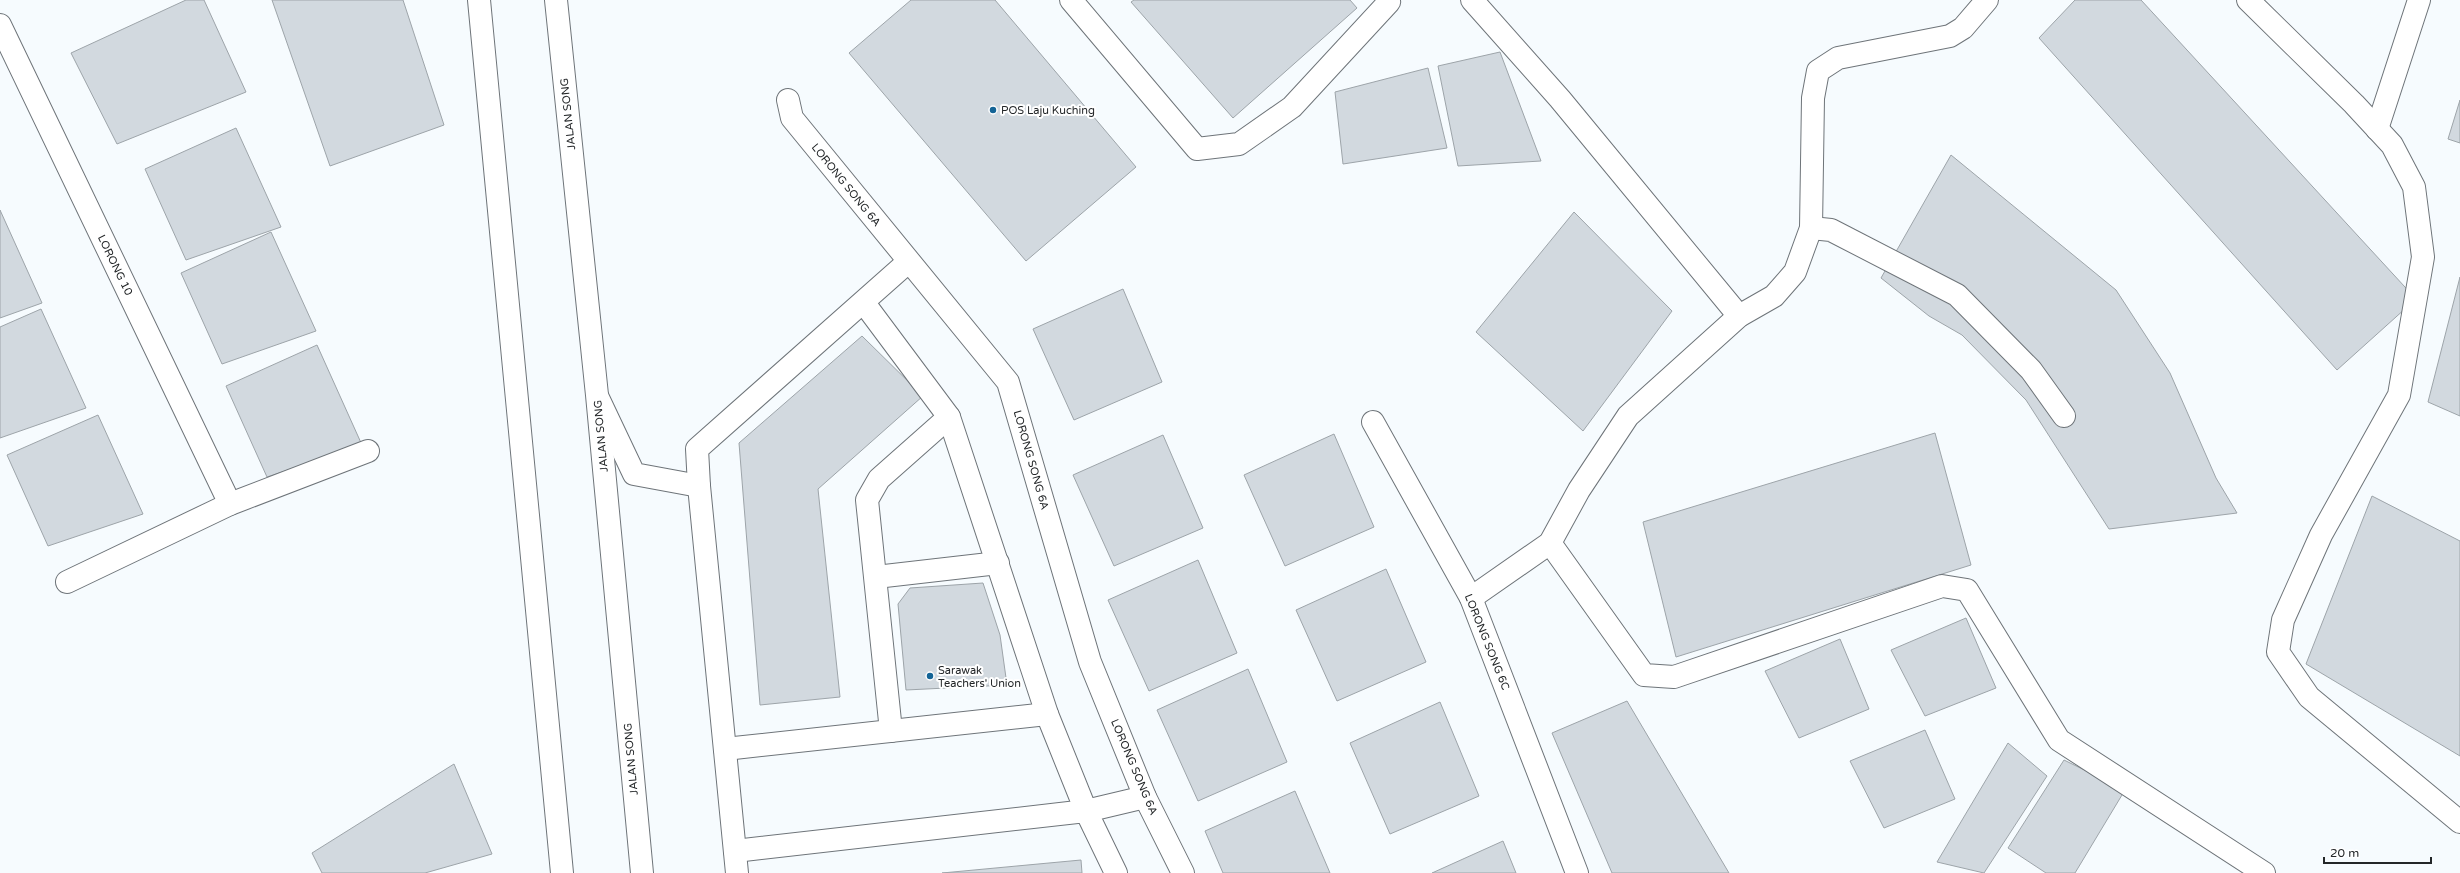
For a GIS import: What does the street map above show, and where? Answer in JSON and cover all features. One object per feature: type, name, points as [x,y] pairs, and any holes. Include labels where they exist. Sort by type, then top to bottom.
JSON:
[{"type":"street","points":[[479,0],[562,873]]},
{"type":"street","name":"JALAN SONG","points":[[556,0],[597,395],[643,868]]},
{"type":"street","points":[[1071,0],[1197,148],[1239,144],[1292,107],[1389,2],[1388,0]]},
{"type":"street","points":[[1472,0],[1570,111],[1739,316]]},
{"type":"street","points":[[1471,598],[1550,543],[1579,490],[1628,416],[1739,316],[1774,296],[1795,272],[1811,228],[1814,98],[1818,72],[1838,58],[1950,36],[1963,28],[1987,0]]},
{"type":"street","points":[[2248,0],[2392,145],[2414,186],[2423,256],[2399,394],[2321,534],[2283,620],[2278,652],[2309,697],[2460,822]]},
{"type":"street","points":[[2377,129],[2419,0]]},
{"type":"street","name":"LORONG 10","points":[[0,25],[230,504]]},
{"type":"street","name":"LORONG SONG 6A","points":[[788,100],[792,118],[908,262],[1008,382],[1090,662],[1145,797],[1183,873]]},
{"type":"street","points":[[1811,228],[1831,230],[1957,295],[2031,370],[2064,416]]},
{"type":"street","points":[[737,873],[699,486],[697,449],[864,303],[908,262]]},
{"type":"street","points":[[864,303],[949,416],[1047,714],[1086,811],[1116,873]]},
{"type":"street","points":[[597,395],[634,474],[699,486]]},
{"type":"street","points":[[891,731],[867,500],[879,479],[949,416]]},
{"type":"street","name":"LORONG SONG 6C","points":[[1372,422],[1471,598],[1577,873]]},
{"type":"street","points":[[67,582],[230,504],[368,450]]},
{"type":"street","points":[[1550,543],[1644,675],[1674,677],[1942,586],[1967,590],[2059,740],[2264,873]]},
{"type":"street","points":[[876,577],[998,563]]},
{"type":"street","points":[[725,750],[1047,714]]},
{"type":"street","points":[[735,851],[1086,811],[1145,797]]},
{"type":"building","points":[[186,0],[204,0],[246,92],[117,144],[71,53]]},
{"type":"building","points":[[272,0],[403,0],[444,125],[330,166]]},
{"type":"building","name":"POS Laju Kuching","points":[[911,0],[995,0],[1136,167],[1026,261],[849,53]]},
{"type":"building","points":[[1134,0],[1350,0],[1357,8],[1233,118],[1131,2]]},
{"type":"building","points":[[2075,0],[2141,0],[2416,299],[2337,370],[2039,38]]},
{"type":"building","points":[[1500,52],[1541,161],[1458,166],[1438,66]]},
{"type":"building","points":[[1428,68],[1447,148],[1343,164],[1335,92]]},
{"type":"building","points":[[2460,100],[2460,143],[2448,139]]},
{"type":"building","points":[[236,128],[281,227],[186,260],[145,169]]},
{"type":"building","points":[[1951,155],[2116,290],[2170,373],[2216,478],[2237,513],[2109,529],[2026,400],[1962,335],[1929,316],[1881,278]]},
{"type":"building","points":[[0,210],[42,303],[0,318]]},
{"type":"building","points":[[1574,212],[1672,311],[1583,431],[1476,332]]},
{"type":"building","points":[[271,232],[316,331],[222,364],[181,273]]},
{"type":"building","points":[[2460,277],[2460,416],[2428,402]]},
{"type":"building","points":[[1123,289],[1162,382],[1074,420],[1033,329]]},
{"type":"building","points":[[41,309],[86,408],[0,438],[0,327]]},
{"type":"building","points":[[862,336],[923,396],[818,489],[840,697],[760,705],[739,443]]},
{"type":"building","points":[[317,345],[362,445],[267,477],[226,386]]},
{"type":"building","points":[[98,415],[143,514],[48,546],[7,455]]},
{"type":"building","points":[[1935,433],[1971,565],[1676,657],[1643,522]]},
{"type":"building","points":[[1334,434],[1374,527],[1285,566],[1244,475]]},
{"type":"building","points":[[1163,435],[1203,528],[1114,566],[1073,475]]},
{"type":"building","points":[[2372,496],[2460,541],[2460,756],[2306,664]]},
{"type":"building","points":[[1198,560],[1237,653],[1149,691],[1108,600]]},
{"type":"building","points":[[1386,569],[1426,662],[1337,701],[1296,610]]},
{"type":"building","points":[[983,583],[1000,635],[1007,685],[906,690],[898,604],[910,588]]},
{"type":"building","points":[[1966,618],[1996,688],[1925,716],[1891,650]]},
{"type":"building","points":[[1840,639],[1869,709],[1799,738],[1765,671]]},
{"type":"building","points":[[1248,669],[1287,762],[1198,801],[1157,710]]},
{"type":"building","points":[[1627,701],[1729,873],[1612,873],[1552,733]]},
{"type":"building","points":[[1440,702],[1479,796],[1390,834],[1350,743]]},
{"type":"building","points":[[1925,730],[1955,799],[1884,828],[1850,761]]},
{"type":"building","points":[[2008,743],[2047,776],[1984,873],[1937,862]]},
{"type":"building","points":[[2064,760],[2125,790],[2075,873],[2046,873],[2008,848]]},
{"type":"building","points":[[454,764],[492,854],[425,873],[322,873],[312,853]]},
{"type":"building","points":[[1295,791],[1330,873],[1223,873],[1205,831]]},
{"type":"building","points":[[1503,841],[1516,873],[1432,873]]},
{"type":"building","points":[[1081,860],[1082,873],[942,873]]},
{"type":"place","name":"POS Laju Kuching","points":[[993,110]]},
{"type":"place","name":"Sarawak Teachers' Union","points":[[930,676]]}]
